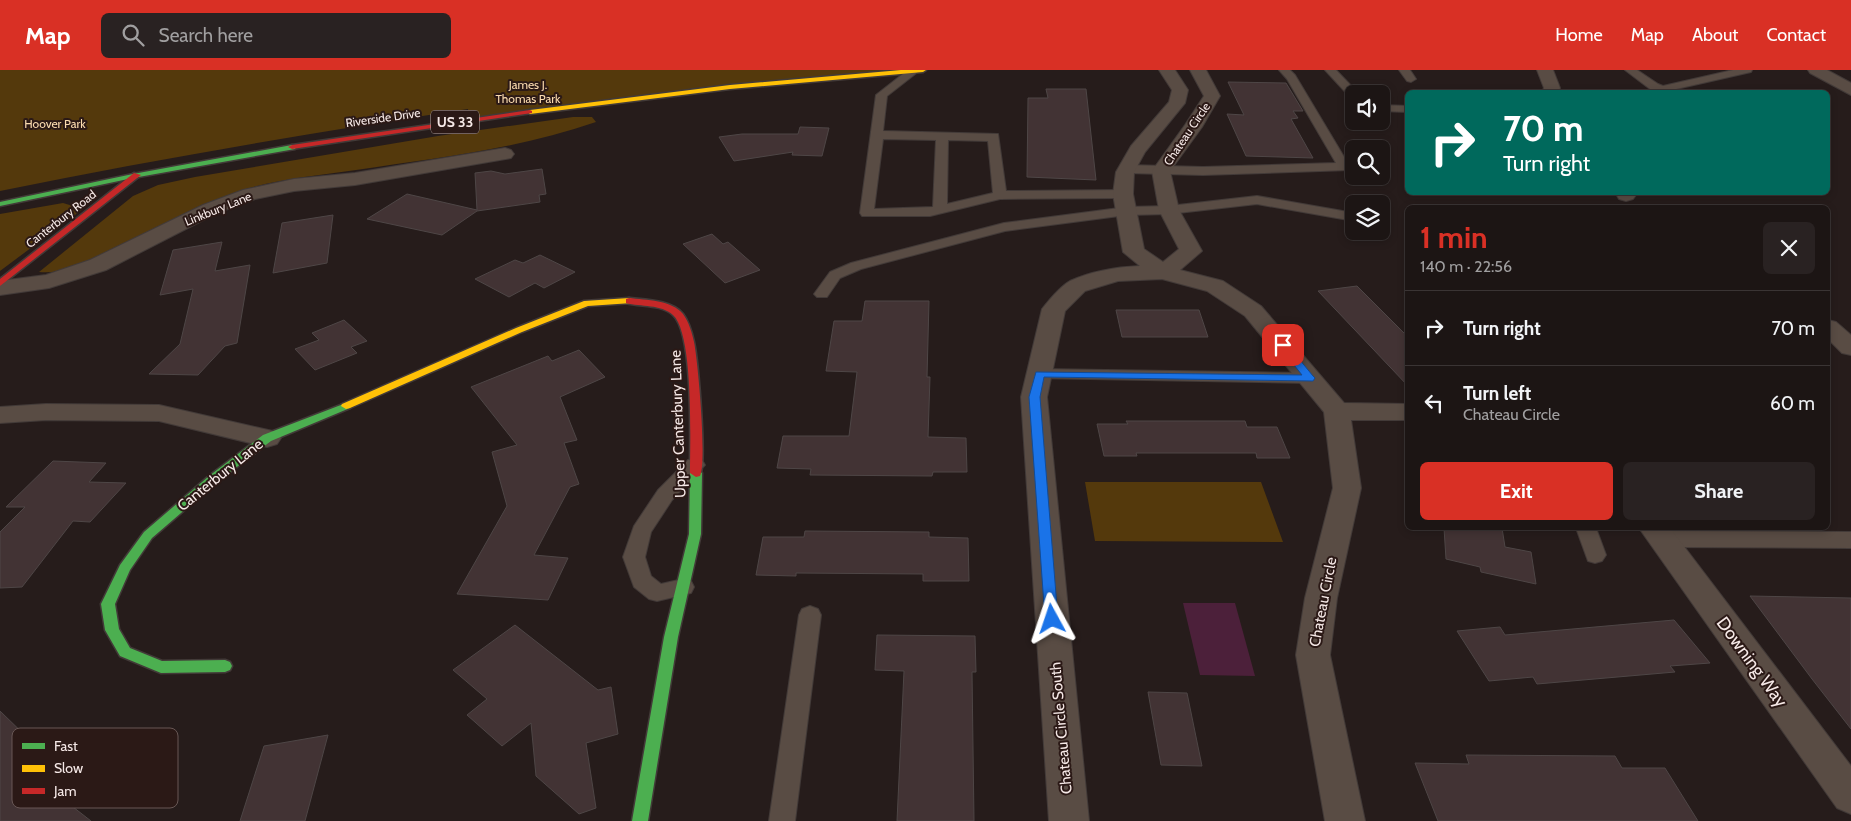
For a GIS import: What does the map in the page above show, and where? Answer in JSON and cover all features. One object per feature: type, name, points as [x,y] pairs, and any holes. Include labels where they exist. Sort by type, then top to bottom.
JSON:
[{"type":"street","name":"Riverside Drive","points":[[0,204],[137,175],[334,139],[737,86],[924,70]]},
{"type":"street","name":"Chateau Circle","points":[[1167,70],[1180,90],[1177,103],[1136,150],[1127,169],[1125,203],[1134,252],[1163,272],[1214,286],[1254,311],[1337,411],[1347,488],[1321,598],[1313,655],[1345,821]]},
{"type":"street","name":"Chateau Circle","points":[[1163,272],[1191,251],[1169,210],[1161,171],[1193,128],[1212,96],[1198,70]]},
{"type":"street","points":[[1545,70],[1552,88],[1551,90]]},
{"type":"street","points":[[1816,70],[1851,90]]},
{"type":"street","name":"Linkbury Lane","points":[[0,288],[49,281],[98,265],[210,209],[250,194],[294,185],[355,179],[505,154]]},
{"type":"street","name":"Canterbury Road","points":[[0,283],[137,175]]},
{"type":"street","name":"Chateau Circle South","points":[[1069,821],[1034,397],[1054,309],[1077,286],[1116,274],[1163,272]]},
{"type":"street","name":"Upper Canterbury Lane","points":[[267,438],[396,385],[519,330],[587,303],[626,301],[647,303],[666,307],[680,316],[690,341],[695,465],[695,534],[671,637],[640,821]]},
{"type":"street","points":[[1830,330],[1851,348]]},
{"type":"street","points":[[1337,411],[1405,412]]},
{"type":"street","name":"Canterbury Lane","points":[[0,415],[46,412],[159,413],[267,438]]},
{"type":"street","name":"Canterbury Lane","points":[[225,666],[161,667],[125,652],[112,630],[108,604],[125,568],[148,535],[213,479],[267,438]]},
{"type":"street","name":"Downing Way","points":[[1658,533],[1851,796]]},
{"type":"lane","points":[[1127,169],[1161,171],[1344,167],[1291,77],[1284,70]]},
{"type":"lane","points":[[1330,70],[1345,86]]},
{"type":"lane","points":[[1630,70],[1654,88],[1662,89],[1716,73],[1747,70]]},
{"type":"lane","points":[[914,71],[882,96],[867,213],[930,212],[1000,194],[1125,203],[1169,210],[1257,200],[1345,215]]},
{"type":"lane","points":[[1390,108],[1405,109]]},
{"type":"lane","points":[[877,135],[994,137],[1000,194]]},
{"type":"lane","points":[[940,209],[942,136]]},
{"type":"lane","points":[[822,294],[835,275],[856,266],[1004,227],[1125,203]]},
{"type":"lane","points":[[1040,374],[1310,378]]},
{"type":"lane","points":[[683,586],[657,593],[642,581],[634,558],[641,531],[665,495],[695,465]]},
{"type":"lane","points":[[1587,530],[1594,555]]},
{"type":"lane","points":[[1658,533],[1851,540]]},
{"type":"lane","points":[[782,821],[810,615]]},
{"type":"green space","name":"Hoover Park","points":[[0,70],[923,70],[823,78],[469,120],[468,109],[234,147],[0,191]]},
{"type":"green space","points":[[573,117],[592,117],[596,122],[537,139],[477,152],[295,178],[251,188],[196,208],[95,260],[56,272],[39,272],[133,196],[158,185],[195,177],[438,136]]},
{"type":"green space","points":[[63,203],[83,209],[0,271],[0,214]]},
{"type":"green space","points":[[1085,482],[1261,482],[1283,542],[1095,541]]},
{"type":"shaded area","points":[[1183,603],[1235,603],[1255,676],[1200,675]]},
{"type":"building","points":[[1228,82],[1286,83],[1303,111],[1293,111],[1298,118],[1291,119],[1313,158],[1246,156],[1227,114],[1244,115]]},
{"type":"building","points":[[1046,89],[1086,89],[1096,180],[1027,177],[1028,98],[1048,98]]},
{"type":"building","points":[[800,127],[829,128],[822,156],[792,155],[793,152],[734,161],[719,137],[742,134],[798,134]]},
{"type":"building","points":[[542,169],[546,194],[539,195],[540,202],[477,211],[442,235],[367,219],[407,194],[477,210],[475,173],[491,171],[505,174]]},
{"type":"building","points":[[333,215],[327,263],[273,273],[282,223]]},
{"type":"building","points":[[712,234],[723,244],[728,242],[760,270],[725,283],[683,244]]},
{"type":"building","points":[[222,242],[215,271],[250,265],[237,343],[225,346],[198,375],[149,374],[180,344],[193,289],[160,295],[173,250]]},
{"type":"building","points":[[540,255],[575,272],[544,288],[535,283],[509,297],[475,279],[515,260],[523,263]]},
{"type":"building","points":[[1357,286],[1405,334],[1405,383],[1318,291]]},
{"type":"building","points":[[865,301],[929,301],[927,377],[930,377],[928,437],[966,438],[967,472],[933,472],[932,476],[810,475],[811,469],[777,468],[783,436],[849,436],[857,372],[826,371],[834,321],[862,321]]},
{"type":"building","points":[[1116,310],[1199,310],[1208,337],[1122,337]]},
{"type":"building","points":[[344,320],[367,341],[351,347],[357,353],[315,370],[295,349],[319,340],[312,333]]},
{"type":"building","points":[[579,350],[605,377],[560,397],[577,440],[564,443],[579,484],[570,487],[534,555],[568,558],[548,600],[457,594],[507,506],[492,452],[517,445],[471,387],[548,356],[552,361]]},
{"type":"building","points":[[1126,421],[1245,421],[1247,427],[1277,427],[1290,458],[1257,458],[1256,453],[1136,453],[1137,456],[1104,456],[1097,424],[1128,424]]},
{"type":"building","points":[[53,461],[106,463],[89,482],[126,483],[90,522],[73,521],[22,587],[0,588],[0,532],[25,507],[6,507]]},
{"type":"building","points":[[1444,530],[1502,530],[1505,547],[1531,552],[1536,584],[1481,572],[1480,567],[1446,559]]},
{"type":"building","points":[[805,531],[929,532],[929,537],[968,538],[969,581],[923,581],[923,574],[796,573],[796,576],[756,575],[763,537],[804,537]]},
{"type":"building","points":[[1750,596],[1851,598],[1851,729],[1812,679]]},
{"type":"building","points":[[1674,620],[1710,663],[1670,666],[1675,672],[1537,684],[1533,677],[1489,681],[1457,631],[1500,627],[1505,635]]},
{"type":"building","points":[[515,625],[598,690],[611,687],[618,734],[586,743],[596,808],[579,814],[536,776],[531,723],[502,746],[467,715],[487,699],[453,670]]},
{"type":"building","points":[[877,635],[975,636],[976,672],[972,672],[974,821],[897,821],[904,671],[875,670]]},
{"type":"building","points":[[1148,692],[1187,693],[1202,766],[1161,765]]},
{"type":"building","points":[[0,711],[18,728],[12,728],[12,808],[74,808],[91,821],[0,821]]},
{"type":"building","points":[[328,735],[305,821],[240,821],[264,746]]},
{"type":"building","points":[[1466,755],[1615,756],[1622,768],[1665,768],[1698,821],[1438,821],[1415,763],[1469,764]]},
{"type":"traffic: fast","points":[[0,204],[133,176],[292,147]]},
{"type":"traffic: fast","points":[[225,666],[161,667],[125,652],[112,630],[108,604],[125,568],[148,535],[213,479],[267,438],[346,406]]},
{"type":"traffic: fast","points":[[640,821],[671,637],[695,534],[696,473]]},
{"type":"traffic: slow","points":[[530,112],[730,87],[923,70]]},
{"type":"traffic: slow","points":[[346,406],[519,330],[587,303],[629,301]]},
{"type":"traffic: jam","points":[[292,147],[530,112]]},
{"type":"traffic: jam","points":[[0,283],[137,175]]},
{"type":"traffic: jam","points":[[629,301],[656,304],[668,308],[679,315],[685,326],[689,343],[694,390],[696,473]]},
{"type":"route","points":[[1052,619],[1034,397],[1040,374],[1310,378],[1283,345]]},
{"type":"park label","name":"James J. Thomas Park","points":[[528,92]]}]
